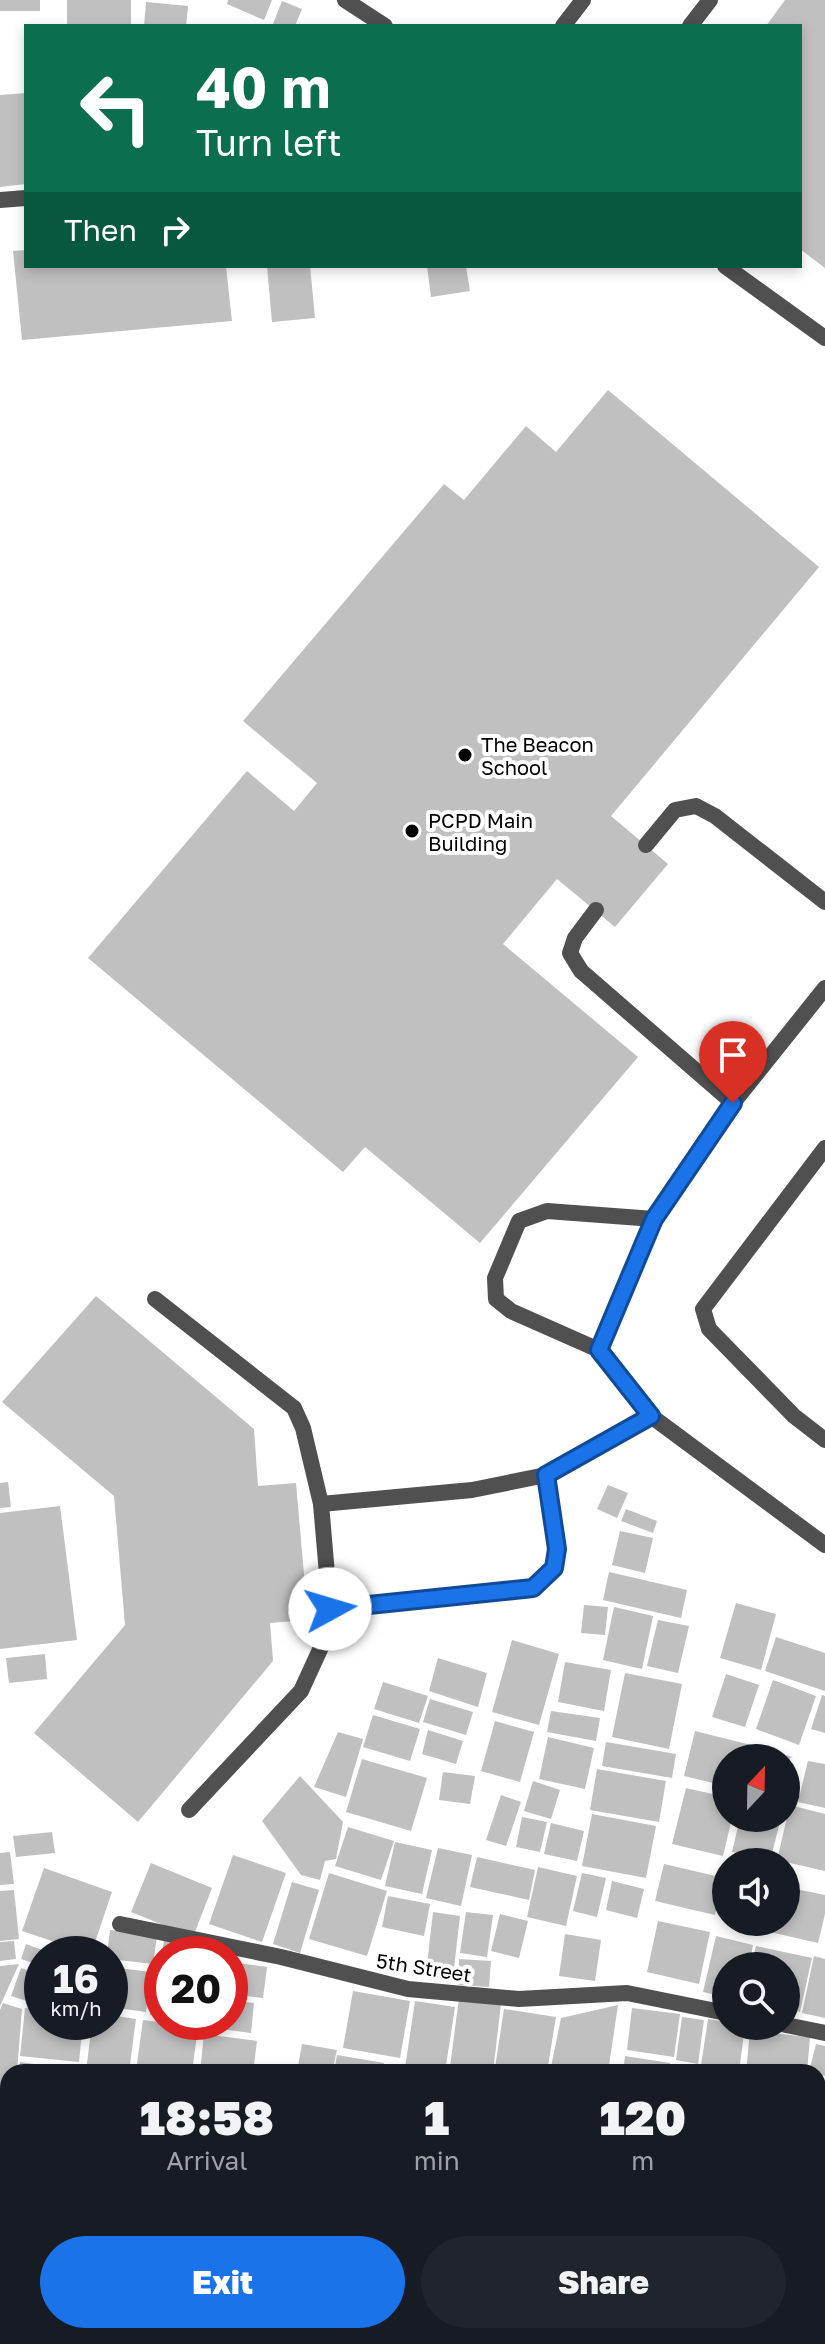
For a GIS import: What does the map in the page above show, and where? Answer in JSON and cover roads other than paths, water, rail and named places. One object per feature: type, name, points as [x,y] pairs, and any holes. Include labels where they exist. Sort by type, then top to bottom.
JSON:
[{"type":"lane","points":[[345,0],[382,24]]},
{"type":"lane","points":[[565,24],[583,0]]},
{"type":"lane","points":[[692,24],[710,0]]},
{"type":"lane","points":[[0,200],[24,198]]},
{"type":"lane","points":[[728,268],[825,338]]},
{"type":"lane","points":[[646,845],[675,810],[696,806],[715,816],[825,902]]},
{"type":"lane","points":[[596,910],[575,938],[570,953],[581,971],[733,1103]]},
{"type":"lane","points":[[599,1350],[654,1219],[733,1103],[825,990]]},
{"type":"lane","points":[[825,1148],[703,1309],[709,1329],[794,1416],[825,1440]]},
{"type":"lane","points":[[654,1219],[547,1211],[519,1221],[495,1278],[496,1299],[511,1311],[599,1350],[651,1416],[825,1545]]},
{"type":"lane","points":[[155,1299],[294,1408],[303,1428],[321,1504],[330,1609],[323,1643],[301,1691],[189,1810]]},
{"type":"lane","points":[[321,1504],[472,1490],[546,1475],[651,1416]]},
{"type":"lane","points":[[330,1609],[533,1588],[554,1568],[557,1549],[546,1475]]},
{"type":"lane","name":"5th Street","points":[[120,1924],[281,1957],[408,1989],[519,1999],[627,1993],[712,2010]]},
{"type":"lane","points":[[800,2028],[825,2033]]},
{"type":"place","name":"The Beacon School","points":[[465,755]]},
{"type":"place","name":"PCPD Main Building","points":[[412,831]]}]
